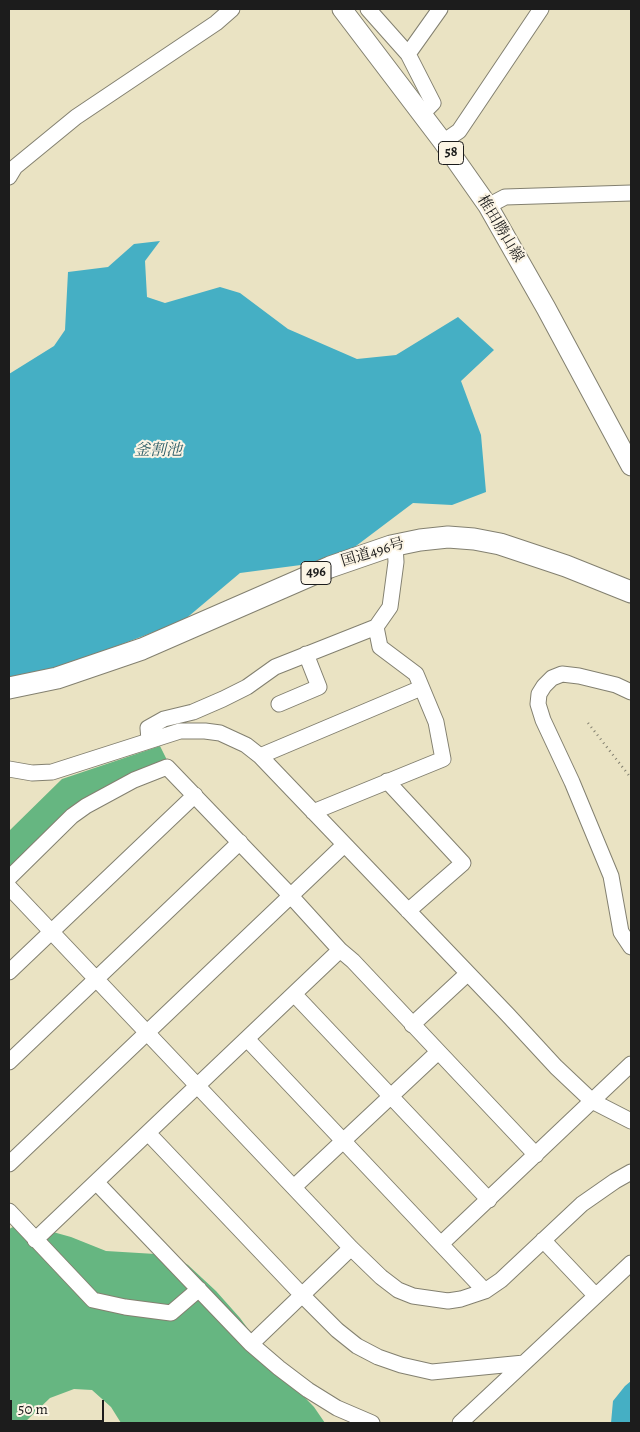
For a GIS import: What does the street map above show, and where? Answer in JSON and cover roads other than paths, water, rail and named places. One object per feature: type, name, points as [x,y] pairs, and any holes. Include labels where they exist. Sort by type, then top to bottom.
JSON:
[{"type":"highway","name":"国道496号","points":[[9,688],[57,678],[142,649],[330,567],[394,545],[420,540],[448,537],[500,544],[566,566],[631,592]]},
{"type":"main road","name":"椎田勝山線","points":[[342,9],[443,142],[488,206],[546,308],[631,466]]},
{"type":"street","points":[[11,169],[76,117],[216,23],[232,9]]},
{"type":"street","points":[[368,9],[408,54],[433,103],[422,114]]},
{"type":"street","points":[[408,54],[440,9]]},
{"type":"street","points":[[443,142],[459,131],[541,9]]},
{"type":"street","points":[[488,206],[505,196],[631,193]]},
{"type":"street","points":[[149,740],[148,728],[164,720],[193,712],[223,699],[247,687],[275,667],[376,628],[390,607],[396,562],[394,545]]},
{"type":"street","points":[[313,812],[443,759],[436,722],[416,674],[380,647],[376,628]]},
{"type":"street","points":[[279,704],[319,687],[306,654]]},
{"type":"street","points":[[631,692],[616,685],[562,674],[552,678],[544,686],[539,694],[538,704],[543,720],[612,876],[621,932],[631,947]]},
{"type":"street","points":[[260,756],[421,688]]},
{"type":"street","points":[[9,769],[32,773],[52,772],[180,731],[205,731],[220,733],[233,738],[260,756],[556,1067],[592,1101],[631,1121]]},
{"type":"street","points":[[9,878],[72,816],[86,806],[134,780],[167,767],[536,1154]]},
{"type":"street","points":[[387,781],[463,863],[408,911]]},
{"type":"street","points":[[9,972],[195,795]]},
{"type":"street","points":[[9,1062],[240,842]]},
{"type":"street","points":[[9,1164],[344,845]]},
{"type":"street","points":[[9,887],[351,1248],[381,1277],[398,1290],[413,1296],[448,1301],[461,1299],[485,1290],[501,1280],[582,1204],[631,1172]]},
{"type":"street","points":[[35,1240],[340,950]]},
{"type":"street","points":[[412,1024],[467,974]]},
{"type":"street","points":[[294,994],[489,1200]]},
{"type":"street","points":[[247,1039],[485,1290]]},
{"type":"street","points":[[294,1188],[438,1052]]},
{"type":"street","points":[[441,1244],[631,1064]]},
{"type":"street","points":[[148,1133],[302,1295],[337,1330],[357,1346],[378,1357],[400,1365],[432,1372],[524,1363]]},
{"type":"street","points":[[96,1182],[251,1344],[308,1390],[337,1408],[372,1423]]},
{"type":"street","points":[[9,1212],[92,1300],[170,1313],[199,1289]]},
{"type":"street","points":[[543,1240],[596,1295]]},
{"type":"street","points":[[251,1344],[351,1248]]},
{"type":"street","points":[[460,1423],[631,1263]]},
{"type":"water","name":"釜割池","points":[[160,241],[145,261],[147,297],[165,303],[220,287],[240,293],[288,329],[357,359],[396,355],[458,317],[494,350],[461,381],[481,435],[486,492],[452,505],[413,503],[352,549],[316,563],[240,573],[183,621],[64,666],[9,677],[9,374],[54,346],[65,330],[68,272],[108,267],[134,244]]},
{"type":"water","points":[[631,1381],[631,1423],[611,1423],[613,1401]]}]
